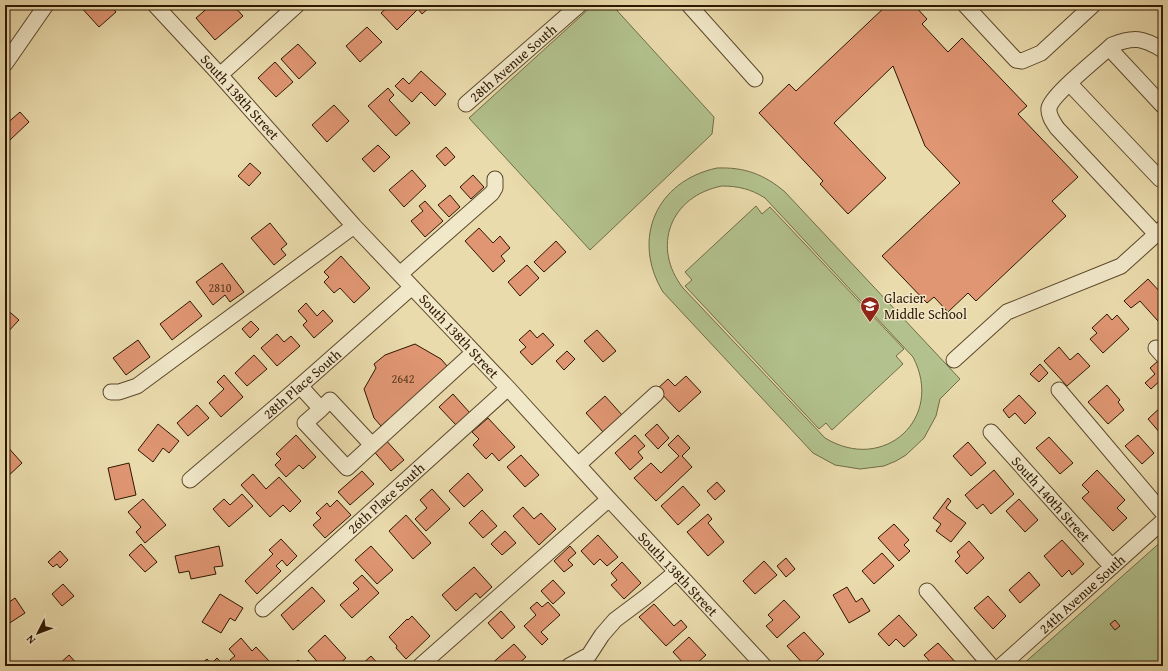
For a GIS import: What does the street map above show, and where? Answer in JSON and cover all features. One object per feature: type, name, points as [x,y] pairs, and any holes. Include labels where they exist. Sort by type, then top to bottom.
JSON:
[{"type":"street","points":[[5,64],[46,5]]},
{"type":"street","name":"South 138th Street","points":[[155,5],[220,75],[354,226],[508,388],[764,666]]},
{"type":"street","points":[[220,75],[297,5]]},
{"type":"street","name":"28th Avenue South","points":[[466,104],[579,5]]},
{"type":"street","points":[[688,5],[755,79]]},
{"type":"street","points":[[965,5],[1016,60],[1022,61],[1041,53],[1093,5]]},
{"type":"street","points":[[954,360],[1007,312],[1121,266],[1160,231],[1052,121],[1048,110],[1050,104],[1060,92],[1112,45],[1122,41],[1135,39],[1148,41],[1163,50]]},
{"type":"street","points":[[1109,48],[1163,106]]},
{"type":"street","points":[[1070,84],[1162,179]]},
{"type":"street","points":[[400,274],[492,193],[495,188],[495,179]]},
{"type":"street","points":[[111,392],[119,392],[137,386],[354,226]]},
{"type":"street","name":"28th Place South","points":[[190,480],[300,386],[412,287]]},
{"type":"street","points":[[372,445],[330,400],[305,423],[347,468],[474,352]]},
{"type":"street","points":[[300,386],[321,408]]},
{"type":"street","name":"26th Place South","points":[[264,608],[508,388]]},
{"type":"street","points":[[1059,390],[1163,513]]},
{"type":"street","points":[[578,465],[656,394]]},
{"type":"street","name":"South 140th Street","points":[[991,432],[1112,567]]},
{"type":"street","points":[[420,666],[609,499]]},
{"type":"street","name":"24th Avenue South","points":[[1001,666],[1163,521]]},
{"type":"street","points":[[568,666],[589,655],[602,635],[615,620],[676,572]]},
{"type":"street","points":[[927,591],[991,666]]},
{"type":"green space","points":[[593,5],[612,5],[714,117],[712,134],[590,250],[469,118]]},
{"type":"green space","points":[[717,168],[745,170],[761,176],[785,192],[960,379],[940,399],[936,416],[924,438],[906,455],[884,466],[860,469],[835,465],[813,453],[663,292],[654,272],[649,252],[650,233],[655,215],[665,199],[678,185],[696,175]],"holes":[[[722,186],[749,190],[765,198],[913,357],[921,379],[921,400],[915,419],[903,434],[887,444],[868,449],[847,447],[825,438],[683,288],[673,272],[668,256],[668,240],[671,225],[678,212],[689,200],[704,192]]]},
{"type":"green space","points":[[756,206],[762,214],[770,207],[904,349],[896,356],[903,364],[832,430],[826,423],[819,429],[685,286],[692,280],[685,272]]},
{"type":"green space","points":[[1163,540],[1163,666],[1021,666]]},
{"type":"building","points":[[79,5],[110,5],[116,12],[99,27]]},
{"type":"building","points":[[211,5],[233,5],[243,16],[215,40],[196,18]]},
{"type":"building","points":[[390,5],[432,5],[422,14],[418,9],[397,30],[381,13]]},
{"type":"building","points":[[887,5],[914,5],[927,19],[922,24],[948,52],[962,38],[1027,106],[1018,114],[1078,177],[1052,201],[1066,216],[976,301],[968,293],[948,312],[934,297],[927,303],[882,256],[960,183],[925,146],[893,66],[834,123],[886,178],[848,214],[820,184],[823,181],[759,113],[789,84],[796,91]]},
{"type":"building","points":[[367,27],[382,42],[360,62],[346,46]]},
{"type":"building","points":[[298,44],[316,63],[299,79],[281,59]]},
{"type":"building","points":[[275,62],[293,82],[276,97],[258,78]]},
{"type":"building","points":[[421,71],[446,94],[435,106],[421,92],[412,102],[395,86],[403,78],[409,84]]},
{"type":"building","points":[[388,88],[394,95],[389,100],[410,123],[396,136],[368,106]]},
{"type":"building","points":[[334,105],[349,121],[327,142],[312,125]]},
{"type":"building","points":[[20,112],[29,122],[10,140],[5,134],[5,125]]},
{"type":"building","points":[[378,145],[390,157],[374,172],[362,159]]},
{"type":"building","points":[[446,147],[455,157],[445,166],[436,156]]},
{"type":"building","points":[[250,163],[261,173],[249,186],[238,176]]},
{"type":"building","points":[[412,170],[426,186],[404,207],[389,190]]},
{"type":"building","points":[[473,175],[484,187],[471,199],[460,187]]},
{"type":"building","points":[[450,195],[460,207],[449,217],[438,205]]},
{"type":"building","points":[[425,201],[443,221],[425,237],[411,221],[423,211],[419,206]]},
{"type":"building","points":[[270,223],[287,244],[281,249],[286,255],[274,265],[251,238]]},
{"type":"building","points":[[479,228],[493,243],[500,236],[510,248],[501,256],[505,261],[493,272],[465,241]]},
{"type":"building","points":[[556,241],[566,252],[544,272],[534,262]]},
{"type":"building","points":[[341,256],[370,288],[354,303],[340,288],[334,293],[324,282],[329,277],[324,272]]},
{"type":"building","points":[[222,263],[244,292],[230,302],[225,295],[213,305],[196,282]]},
{"type":"building","points":[[527,265],[539,278],[520,296],[508,282]]},
{"type":"building","points":[[1148,279],[1163,295],[1163,317],[1158,321],[1140,301],[1131,308],[1124,301]]},
{"type":"building","points":[[190,301],[202,316],[172,340],[160,324]]},
{"type":"building","points":[[306,303],[317,316],[323,310],[333,321],[314,338],[303,325],[307,321],[298,311]]},
{"type":"building","points":[[5,308],[19,320],[5,335]]},
{"type":"building","points":[[1107,314],[1112,320],[1117,315],[1129,329],[1103,353],[1090,339],[1097,333],[1092,328]]},
{"type":"building","points":[[251,321],[259,329],[250,338],[242,329]]},
{"type":"building","points":[[530,330],[537,338],[543,333],[554,345],[532,365],[520,352],[526,347],[519,340]]},
{"type":"building","points":[[597,330],[616,351],[603,362],[584,341]]},
{"type":"building","points":[[277,334],[284,342],[291,336],[300,346],[277,366],[261,348]]},
{"type":"building","points":[[138,340],[150,357],[126,375],[113,358]]},
{"type":"building","points":[[415,344],[441,359],[448,367],[381,426],[374,418],[364,389],[376,368],[374,364],[385,355]]},
{"type":"building","points":[[1059,347],[1070,360],[1078,353],[1090,366],[1067,386],[1044,361]]},
{"type":"building","points":[[567,351],[575,359],[564,370],[556,361]]},
{"type":"building","points":[[254,355],[267,369],[247,386],[235,373]]},
{"type":"building","points":[[1158,361],[1163,367],[1163,378],[1151,389],[1145,383],[1155,374],[1150,368]]},
{"type":"building","points":[[1040,364],[1048,373],[1039,382],[1030,374]]},
{"type":"building","points":[[224,375],[243,397],[221,417],[209,403],[224,389],[217,382]]},
{"type":"building","points":[[686,376],[701,392],[679,412],[657,389],[668,379],[675,386]]},
{"type":"building","points":[[1107,385],[1120,400],[1118,402],[1124,410],[1108,424],[1088,402]]},
{"type":"building","points":[[453,394],[470,413],[456,425],[439,407]]},
{"type":"building","points":[[1019,395],[1036,413],[1025,424],[1015,413],[1009,418],[1003,410]]},
{"type":"building","points":[[605,396],[622,415],[603,432],[586,413]]},
{"type":"building","points":[[197,405],[209,418],[188,436],[177,423]]},
{"type":"building","points":[[1163,405],[1163,432],[1161,434],[1148,419]]},
{"type":"building","points":[[488,418],[515,447],[499,461],[492,453],[486,459],[473,445],[479,439],[472,432]]},
{"type":"building","points":[[158,424],[179,441],[169,453],[163,448],[153,462],[138,450]]},
{"type":"building","points":[[657,424],[669,438],[658,449],[645,435]]},
{"type":"building","points":[[296,435],[316,457],[303,469],[299,465],[286,477],[275,465],[281,459],[276,454]]},
{"type":"building","points":[[635,435],[645,446],[638,452],[643,458],[630,470],[615,453]]},
{"type":"building","points":[[678,435],[690,448],[682,456],[692,467],[656,501],[634,478],[651,463],[661,473],[679,456],[668,445]]},
{"type":"building","points":[[1138,435],[1154,453],[1142,464],[1125,446]]},
{"type":"building","points":[[383,437],[404,460],[391,471],[371,448]]},
{"type":"building","points":[[1049,437],[1073,463],[1060,474],[1036,448]]},
{"type":"building","points":[[968,442],[986,463],[971,476],[953,456]]},
{"type":"building","points":[[5,444],[22,463],[5,479]]},
{"type":"building","points":[[521,455],[539,475],[525,487],[507,467]]},
{"type":"building","points":[[129,463],[136,495],[115,500],[108,468]]},
{"type":"building","points":[[994,470],[1014,494],[991,514],[983,504],[977,509],[965,495]]},
{"type":"building","points":[[1097,470],[1125,500],[1117,508],[1127,518],[1113,531],[1082,498],[1089,492],[1082,485]]},
{"type":"building","points":[[362,471],[374,484],[350,505],[338,492]]},
{"type":"building","points":[[468,473],[483,490],[464,507],[449,491]]},
{"type":"building","points":[[253,474],[266,489],[279,477],[301,501],[290,512],[283,505],[270,517],[241,485]]},
{"type":"building","points":[[717,482],[725,491],[715,500],[707,491]]},
{"type":"building","points":[[683,486],[700,505],[678,525],[661,506]]},
{"type":"building","points":[[432,489],[450,509],[426,531],[415,519],[427,508],[420,500]]},
{"type":"building","points":[[242,494],[253,506],[229,527],[213,509],[224,499],[230,505]]},
{"type":"building","points":[[948,498],[951,501],[946,508],[966,523],[951,542],[936,531],[941,524],[933,518]]},
{"type":"building","points":[[143,499],[166,525],[145,543],[136,532],[141,527],[128,512]]},
{"type":"building","points":[[1019,499],[1038,520],[1025,532],[1006,511]]},
{"type":"building","points":[[337,500],[351,515],[325,538],[313,525],[321,518],[316,513],[327,503],[330,507]]},
{"type":"building","points":[[523,507],[534,519],[541,513],[556,529],[539,545],[513,516]]},
{"type":"building","points":[[482,510],[497,526],[483,538],[469,523]]},
{"type":"building","points":[[708,514],[712,519],[708,523],[724,542],[708,556],[687,532]]},
{"type":"building","points":[[406,515],[431,543],[413,559],[389,531]]},
{"type":"building","points":[[894,524],[909,540],[904,545],[910,551],[899,561],[878,538]]},
{"type":"building","points":[[505,531],[516,543],[502,555],[491,544]]},
{"type":"building","points":[[598,535],[618,557],[607,566],[600,559],[594,565],[581,551]]},
{"type":"building","points":[[281,539],[297,556],[287,566],[282,560],[276,566],[281,571],[257,594],[245,581],[273,554],[269,550]]},
{"type":"building","points":[[1062,540],[1084,564],[1072,575],[1069,570],[1062,577],[1044,556]]},
{"type":"building","points":[[969,541],[984,558],[967,574],[955,561],[960,556],[957,552]]},
{"type":"building","points":[[141,544],[157,562],[145,572],[129,555]]},
{"type":"building","points":[[219,546],[223,566],[214,567],[216,574],[191,579],[189,571],[179,573],[175,556]]},
{"type":"building","points":[[371,546],[393,570],[377,584],[355,560]]},
{"type":"building","points":[[570,546],[576,553],[568,560],[573,565],[564,572],[554,561]]},
{"type":"building","points":[[60,551],[68,560],[60,568],[57,564],[53,567],[48,562]]},
{"type":"building","points":[[882,553],[894,566],[874,584],[862,571]]},
{"type":"building","points":[[786,558],[795,569],[786,577],[777,566]]},
{"type":"building","points":[[764,561],[777,575],[755,594],[743,581]]},
{"type":"building","points":[[622,562],[641,583],[624,599],[611,585],[617,580],[611,573]]},
{"type":"building","points":[[474,567],[492,587],[480,598],[476,593],[456,611],[442,595]]},
{"type":"building","points":[[1029,572],[1040,585],[1020,603],[1009,590]]},
{"type":"building","points":[[362,575],[379,593],[352,618],[340,605],[359,589],[353,583]]},
{"type":"building","points":[[553,580],[565,593],[553,604],[541,591]]},
{"type":"building","points":[[63,584],[74,596],[62,606],[52,594]]},
{"type":"building","points":[[312,587],[325,601],[293,630],[281,615]]},
{"type":"building","points":[[847,587],[856,602],[862,598],[870,611],[849,623],[833,595]]},
{"type":"building","points":[[220,594],[243,608],[235,621],[230,618],[221,633],[202,622]]},
{"type":"building","points":[[988,596],[1006,616],[993,629],[974,608]]},
{"type":"building","points":[[15,598],[25,613],[5,626],[5,605]]},
{"type":"building","points":[[784,600],[800,617],[777,638],[766,626],[773,620],[768,615]]},
{"type":"building","points":[[537,602],[542,607],[548,602],[560,615],[541,632],[548,639],[542,645],[524,626],[536,615],[530,608]]},
{"type":"building","points":[[654,604],[674,626],[681,620],[687,627],[666,646],[639,617]]},
{"type":"building","points":[[501,611],[515,627],[502,639],[488,623]]},
{"type":"building","points":[[899,615],[917,635],[904,647],[896,639],[889,646],[878,634]]},
{"type":"building","points":[[412,616],[430,636],[406,659],[389,637]]},
{"type":"building","points":[[1115,620],[1120,626],[1115,630],[1110,624]]},
{"type":"building","points":[[804,632],[824,654],[811,666],[805,666],[787,646]]},
{"type":"building","points":[[325,635],[346,658],[337,666],[321,666],[308,651]]},
{"type":"building","points":[[689,637],[706,655],[694,666],[686,666],[673,652]]},
{"type":"building","points":[[241,638],[252,651],[256,647],[269,661],[264,666],[235,666],[230,660],[235,656],[229,649]]},
{"type":"building","points":[[938,643],[958,665],[957,666],[934,666],[924,655]]},
{"type":"building","points":[[514,644],[526,657],[516,666],[489,666]]},
{"type":"building","points":[[69,655],[79,666],[57,666]]},
{"type":"building","points":[[371,656],[380,666],[360,666]]},
{"type":"building","points":[[217,658],[224,666],[199,666],[207,659],[211,664]]},
{"type":"building","points":[[298,660],[305,666],[291,666]]},
{"type":"building","points":[[826,662],[829,666],[821,666]]},
{"type":"place","name":"Glacier Middle School","points":[[870,323]]}]
